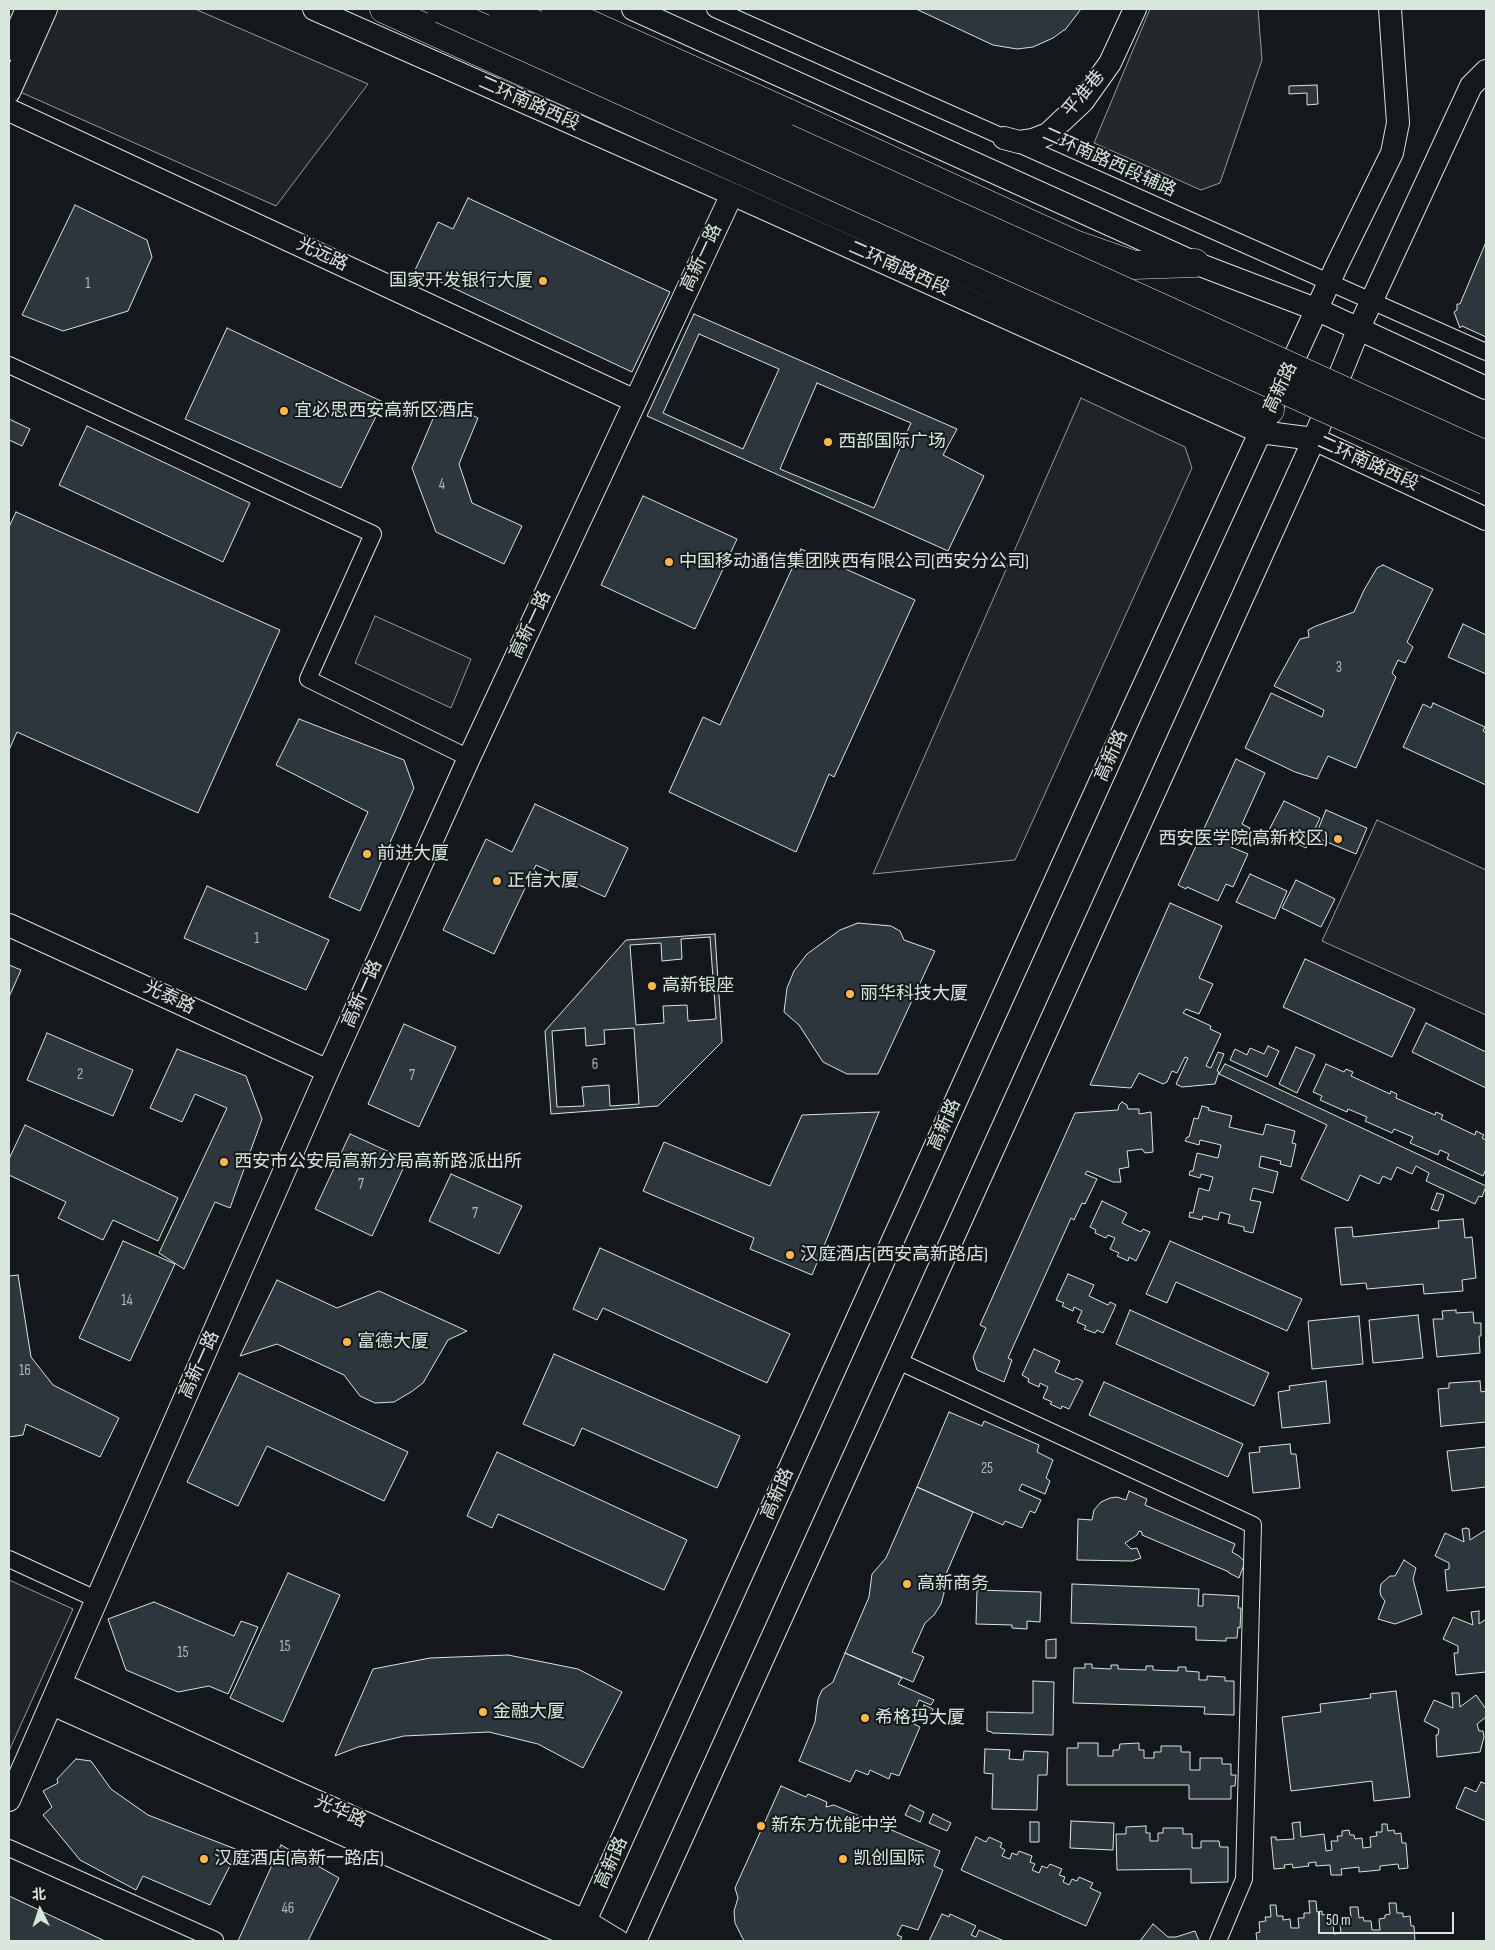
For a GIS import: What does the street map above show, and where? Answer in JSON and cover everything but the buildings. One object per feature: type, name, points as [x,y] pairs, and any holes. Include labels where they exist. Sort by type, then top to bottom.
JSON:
[{"type":"highway","points":[[384,9],[698,151],[1265,421]]},
{"type":"highway","name":"二环南路西段","points":[[440,9],[1486,481]]},
{"type":"highway","points":[[502,9],[1486,454]]},
{"type":"highway","points":[[556,9],[1074,244],[1134,265],[1195,263]]},
{"type":"main road","points":[[9,49],[27,9]]},
{"type":"main road","points":[[9,92],[46,9]]},
{"type":"main road","name":"二环南路西段","points":[[314,9],[732,194],[1265,421],[1314,439],[1486,519]]},
{"type":"main road","points":[[633,9],[1195,263],[1318,310],[1486,388]]},
{"type":"main road","name":"平准巷","points":[[1004,138],[1018,142],[1033,140],[1048,134],[1083,101],[1110,63],[1135,9]]},
{"type":"main road","name":"高新路","points":[[581,1936],[1051,890],[1265,421],[1392,153],[1398,124],[1390,9]]},
{"type":"main road","points":[[635,1941],[896,1360],[1314,439],[1359,328],[1471,86],[1486,71]]},
{"type":"main road","name":"光远路","points":[[9,110],[635,400]]},
{"type":"main road","name":"高新一路","points":[[11,1790],[98,1600],[328,1071],[469,758],[732,194]]},
{"type":"main road","name":"光泰路","points":[[9,925],[328,1071]]},
{"type":"main road","name":"光华路","points":[[56,1694],[290,1790],[581,1936],[618,1941]]},
{"type":"street","name":"二环南路西段辅路","points":[[715,9],[1486,352]]},
{"type":"street","points":[[9,365],[373,534],[308,679],[469,758]]},
{"type":"street","points":[[896,1360],[1253,1525],[1244,1878],[1218,1941]]},
{"type":"street","points":[[9,1559],[98,1600]]},
{"type":"street","points":[[9,1848],[215,1940]]},
{"type":"shaded area","points":[[9,9],[195,9],[368,84],[276,206],[9,87]]},
{"type":"shaded area","points":[[1150,9],[1258,9],[1262,60],[1220,183],[1201,190],[1094,143]]},
{"type":"shaded area","points":[[1081,398],[1185,447],[1192,468],[1015,860],[873,874]]},
{"type":"shaded area","points":[[375,616],[471,659],[451,708],[355,663]]},
{"type":"shaded area","points":[[1377,820],[1486,870],[1486,1015],[1322,941]]},
{"type":"shaded area","points":[[9,1580],[73,1609],[9,1751]]},
{"type":"place","name":"国家开发银行大厦","points":[[543,281]]},
{"type":"place","name":"宜必思西安高新区酒店","points":[[284,411]]},
{"type":"place","name":"西部国际广场","points":[[828,442]]},
{"type":"place","name":"中国移动通信集团陕西有限公司(西安分公司)","points":[[669,562]]},
{"type":"place","name":"西安医学院(高新校区)","points":[[1338,839]]},
{"type":"place","name":"前进大厦","points":[[367,854]]},
{"type":"place","name":"正信大厦","points":[[497,881]]},
{"type":"place","name":"高新银座","points":[[652,986]]},
{"type":"place","name":"丽华科技大厦","points":[[850,994]]},
{"type":"place","name":"西安市公安局高新分局高新路派出所","points":[[224,1162]]},
{"type":"place","name":"汉庭酒店(西安高新路店)","points":[[790,1255]]},
{"type":"place","name":"富德大厦","points":[[347,1342]]},
{"type":"place","name":"高新商务","points":[[907,1584]]},
{"type":"place","name":"金融大厦","points":[[483,1712]]},
{"type":"place","name":"希格玛大厦","points":[[865,1718]]},
{"type":"place","name":"新东方优能中学","points":[[761,1826]]},
{"type":"place","name":"汉庭酒店(高新一路店)","points":[[204,1859]]},
{"type":"place","name":"凯创国际","points":[[843,1859]]}]
